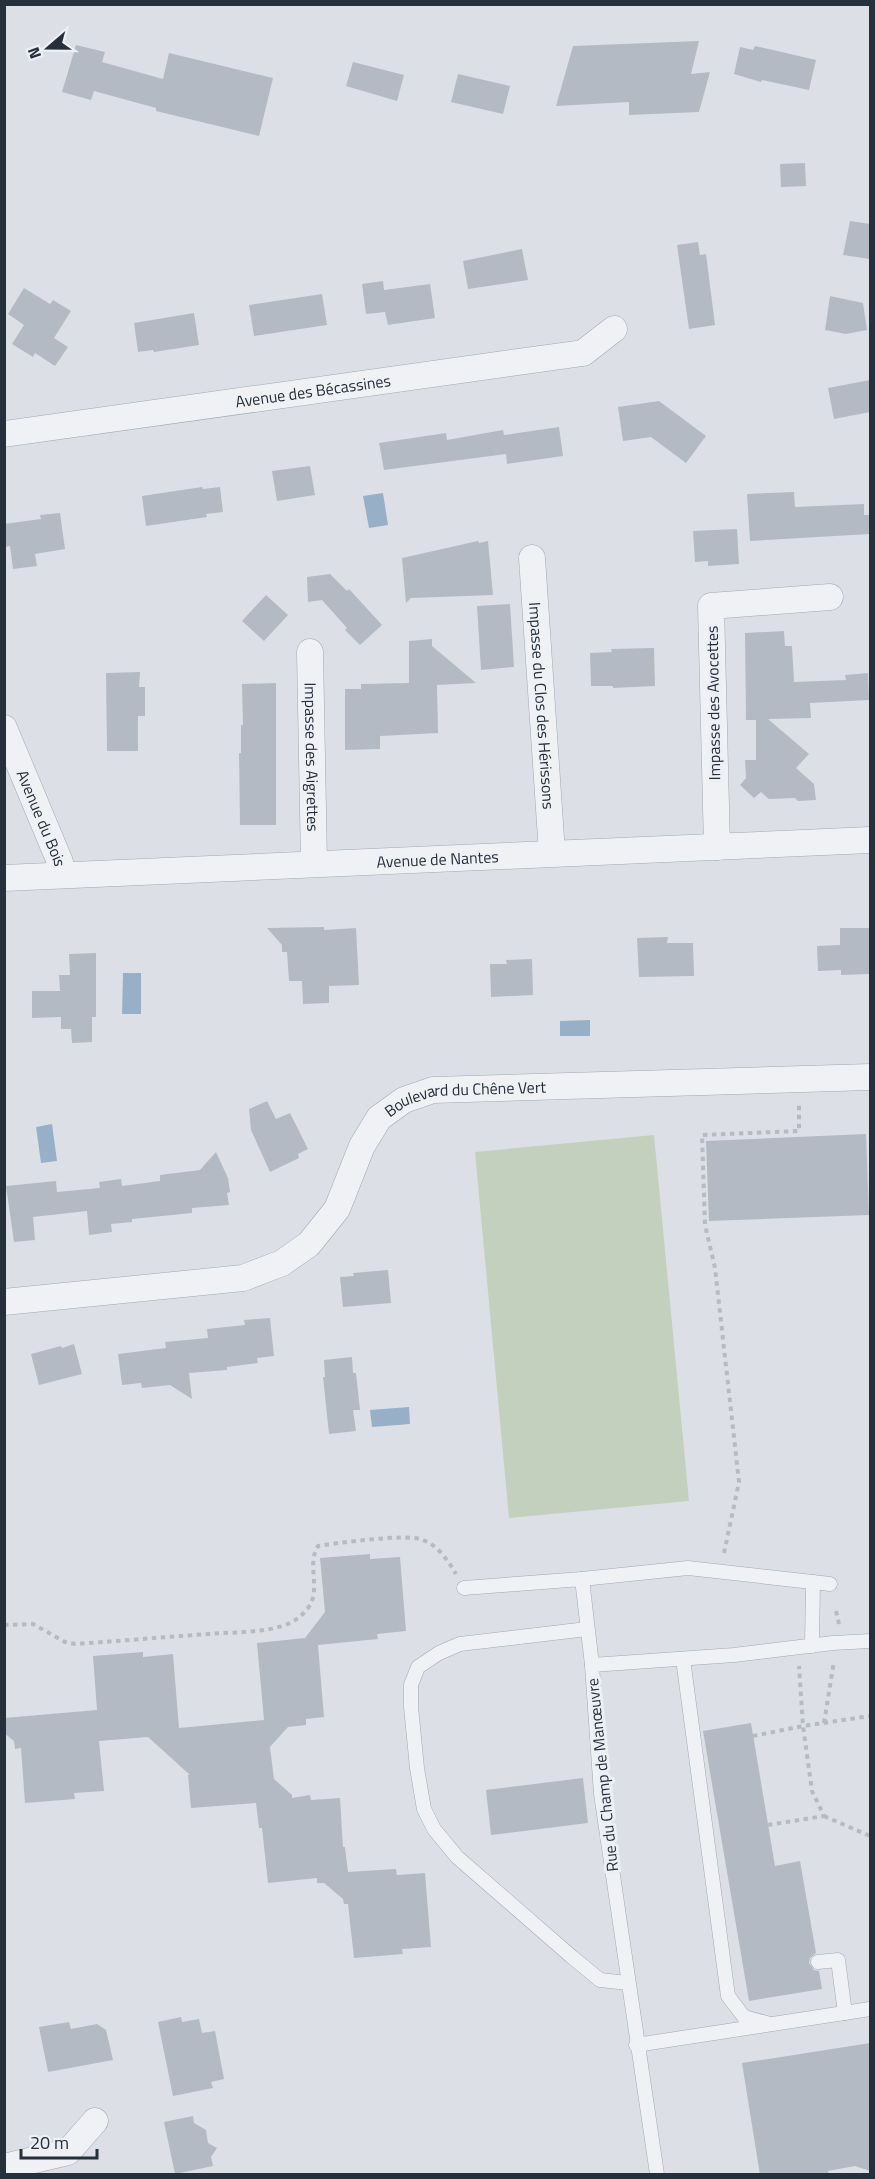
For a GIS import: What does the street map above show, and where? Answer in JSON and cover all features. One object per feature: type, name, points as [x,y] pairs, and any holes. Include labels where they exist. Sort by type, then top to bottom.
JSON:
[{"type":"street","name":"Avenue des Bécassines","points":[[4,434],[583,353],[614,329]]},
{"type":"street","name":"Impasse du Clos des Hérissons","points":[[532,558],[552,853]]},
{"type":"street","name":"Impasse des Avocettes","points":[[717,847],[711,606],[830,597]]},
{"type":"street","name":"Impasse des Aigrettes","points":[[310,652],[314,863]]},
{"type":"street","name":"Avenue du Bois","points":[[4,728],[60,862],[61,874]]},
{"type":"street","name":"Avenue de Nantes","points":[[4,878],[870,840]]},
{"type":"street","name":"Boulevard du Chêne Vert","points":[[4,1302],[243,1278],[282,1263],[309,1244],[337,1209],[362,1146],[379,1119],[404,1100],[433,1090],[870,1077]]},
{"type":"street","points":[[4,2167],[68,2152],[95,2121]]},
{"type":"lane","points":[[464,1588],[688,1568],[830,1584]]},
{"type":"lane","points":[[582,1579],[592,1665]]},
{"type":"lane","points":[[812,1646],[813,1582]]},
{"type":"lane","points":[[587,1629],[460,1644],[439,1653],[418,1667],[411,1685],[417,1768],[424,1809],[434,1829],[458,1857],[600,1980],[628,1983]]},
{"type":"lane","name":"Rue du Champ de Manœuvre","points":[[657,2175],[636,2045],[601,1794],[592,1665],[734,1656],[838,1642],[870,1641]]},
{"type":"lane","points":[[683,1659],[728,1996],[744,2017],[770,2025]]},
{"type":"lane","points":[[818,1962],[838,1960],[845,2013]]},
{"type":"lane","points":[[636,2045],[870,2009]]},
{"type":"path","points":[[722,1571],[725,1542],[739,1482],[715,1268],[705,1225],[702,1135],[799,1131],[798,1080]]},
{"type":"path","points":[[4,1625],[33,1624],[65,1642],[75,1644],[250,1631],[283,1626],[299,1619],[310,1606],[314,1591],[313,1553],[318,1546],[378,1540],[419,1538],[435,1546],[446,1558],[464,1588]]},
{"type":"path","points":[[824,1723],[840,1628],[836,1611]]},
{"type":"path","points":[[753,1736],[870,1716]]},
{"type":"path","points":[[803,1726],[812,1791],[824,1816]]},
{"type":"path","points":[[768,1825],[824,1816],[870,1836]]},
{"type":"green space","points":[[654,1135],[689,1501],[509,1518],[475,1152]]},
{"type":"water","points":[[383,493],[388,525],[369,528],[363,496]]},
{"type":"water","points":[[123,973],[141,973],[141,1014],[122,1014]]},
{"type":"water","points":[[590,1020],[590,1036],[560,1036],[560,1021]]},
{"type":"water","points":[[52,1124],[57,1161],[41,1163],[36,1127]]},
{"type":"water","points":[[409,1407],[410,1424],[372,1427],[370,1410]]},
{"type":"building","points":[[699,41],[691,74],[710,72],[699,112],[629,115],[629,102],[556,106],[573,46]]},
{"type":"building","points":[[76,45],[105,52],[102,62],[163,79],[169,53],[273,78],[259,136],[156,111],[156,108],[94,91],[91,100],[62,92]]},
{"type":"building","points":[[755,46],[816,60],[809,90],[762,80],[761,82],[734,74],[740,47],[753,50]]},
{"type":"building","points":[[353,62],[404,75],[397,101],[346,86]]},
{"type":"building","points":[[458,74],[510,86],[503,114],[451,102]]},
{"type":"building","points":[[805,163],[806,186],[781,187],[780,164]]},
{"type":"building","points":[[850,221],[870,224],[870,259],[843,255]]},
{"type":"building","points":[[698,242],[700,255],[706,254],[715,325],[689,329],[677,245]]},
{"type":"building","points":[[522,249],[528,280],[468,289],[463,261]]},
{"type":"building","points":[[383,281],[384,290],[430,284],[435,318],[388,325],[385,312],[366,314],[362,284]]},
{"type":"building","points":[[24,288],[50,304],[53,300],[71,311],[54,338],[68,347],[55,366],[35,353],[33,357],[12,344],[24,325],[8,314]]},
{"type":"building","points":[[322,294],[327,325],[254,336],[249,305]]},
{"type":"building","points":[[830,296],[863,303],[867,330],[846,334],[825,330]]},
{"type":"building","points":[[194,313],[199,345],[154,352],[153,350],[138,352],[134,323]]},
{"type":"building","points":[[870,380],[870,412],[834,419],[828,388]]},
{"type":"building","points":[[659,401],[706,436],[686,463],[651,437],[623,441],[618,407]]},
{"type":"building","points":[[559,427],[563,456],[507,464],[506,454],[384,470],[379,443],[446,433],[447,440],[503,430],[504,435]]},
{"type":"building","points":[[310,466],[315,495],[277,501],[272,471]]},
{"type":"building","points":[[202,487],[203,489],[220,487],[223,512],[206,514],[207,517],[146,526],[142,496]]},
{"type":"building","points":[[794,492],[795,507],[864,504],[864,515],[870,515],[870,534],[750,541],[747,494]]},
{"type":"building","points":[[60,513],[65,549],[35,554],[37,566],[13,569],[10,546],[4,547],[4,524],[41,519],[40,515]]},
{"type":"building","points":[[737,529],[739,564],[708,566],[708,561],[695,562],[693,531]]},
{"type":"building","points":[[478,541],[479,543],[488,541],[493,595],[411,598],[406,603],[402,558]]},
{"type":"building","points":[[330,574],[347,591],[349,589],[382,625],[360,645],[322,600],[308,602],[307,577]]},
{"type":"building","points":[[266,595],[288,615],[264,641],[242,621]]},
{"type":"building","points":[[510,604],[514,667],[481,670],[477,606]]},
{"type":"building","points":[[784,631],[785,646],[792,646],[794,682],[846,680],[845,675],[868,673],[869,700],[810,703],[811,718],[768,719],[809,754],[796,768],[814,784],[816,800],[769,799],[761,792],[754,798],[740,785],[746,778],[745,760],[756,760],[756,720],[746,720],[745,633]]},
{"type":"building","points":[[432,639],[432,646],[476,683],[437,685],[438,733],[380,736],[380,749],[345,750],[345,689],[361,689],[361,684],[409,683],[409,641]]},
{"type":"building","points":[[654,648],[655,686],[613,688],[613,686],[591,686],[590,653],[612,652],[611,649]]},
{"type":"building","points":[[140,672],[139,687],[145,687],[145,716],[138,716],[138,751],[107,751],[106,673]]},
{"type":"building","points":[[276,683],[276,825],[240,825],[239,753],[241,753],[241,725],[243,725],[242,684]]},
{"type":"building","points":[[324,927],[324,930],[356,928],[359,985],[329,986],[329,1003],[303,1004],[302,981],[289,981],[287,952],[282,952],[282,945],[267,928]]},
{"type":"building","points":[[840,928],[870,928],[870,974],[841,975],[841,970],[818,971],[817,946],[840,945]]},
{"type":"building","points":[[668,937],[667,943],[693,943],[694,976],[639,977],[637,938]]},
{"type":"building","points":[[96,953],[96,1017],[92,1017],[92,1042],[72,1043],[71,1029],[61,1029],[61,1017],[32,1018],[32,991],[60,991],[59,975],[70,975],[69,954]]},
{"type":"building","points":[[532,959],[533,995],[491,997],[490,964],[507,964],[506,960]]},
{"type":"building","points":[[267,1101],[276,1119],[290,1113],[308,1149],[298,1154],[299,1158],[270,1172],[251,1130],[249,1109]]},
{"type":"building","points":[[866,1134],[869,1215],[709,1221],[706,1141]]},
{"type":"building","points":[[216,1152],[228,1178],[229,1205],[192,1208],[192,1213],[132,1219],[132,1222],[111,1224],[112,1232],[89,1235],[87,1211],[33,1217],[35,1240],[14,1242],[6,1186],[56,1181],[57,1192],[100,1188],[99,1182],[121,1179],[122,1186],[160,1181],[160,1175],[200,1170]]},
{"type":"building","points":[[388,1270],[391,1303],[343,1307],[340,1277],[354,1276],[353,1273]]},
{"type":"building","points":[[270,1318],[274,1356],[257,1358],[258,1363],[227,1367],[227,1370],[189,1373],[192,1399],[170,1385],[142,1388],[141,1383],[122,1385],[118,1354],[166,1348],[165,1342],[208,1338],[207,1329],[245,1325],[244,1320]]},
{"type":"building","points":[[74,1344],[82,1374],[39,1385],[31,1354]]},
{"type":"building","points":[[352,1357],[360,1410],[353,1410],[356,1431],[329,1434],[323,1377],[325,1377],[324,1360]]},
{"type":"building","points":[[370,1554],[370,1559],[400,1557],[406,1631],[377,1634],[378,1639],[318,1645],[324,1717],[306,1719],[306,1725],[288,1727],[270,1747],[274,1779],[292,1795],[292,1798],[310,1795],[311,1800],[340,1798],[343,1847],[345,1847],[348,1872],[396,1869],[397,1875],[425,1873],[431,1947],[402,1949],[403,1954],[354,1958],[348,1904],[344,1904],[343,1899],[324,1883],[317,1883],[317,1878],[268,1883],[262,1828],[259,1828],[256,1803],[191,1808],[188,1775],[190,1775],[148,1737],[99,1741],[104,1791],[74,1793],[75,1799],[25,1803],[21,1748],[15,1749],[14,1741],[4,1733],[4,1718],[97,1710],[93,1656],[143,1652],[143,1657],[173,1654],[179,1728],[264,1720],[257,1643],[305,1638],[325,1612],[320,1558]]},
{"type":"building","points":[[751,1723],[775,1866],[800,1861],[816,1953],[810,1958],[809,1963],[814,1970],[819,1971],[822,1989],[749,2001],[703,1731]]},
{"type":"building","points":[[583,1778],[588,1823],[491,1835],[486,1790]]},
{"type":"building","points":[[181,2017],[182,2022],[199,2019],[202,2033],[215,2031],[224,2079],[211,2082],[213,2088],[173,2096],[158,2022]]},
{"type":"building","points":[[69,2022],[71,2029],[97,2024],[106,2030],[113,2060],[48,2072],[39,2027]]},
{"type":"building","points":[[870,2043],[870,2171],[855,2166],[828,2171],[829,2175],[760,2175],[742,2063]]},
{"type":"building","points":[[193,2116],[194,2123],[206,2130],[208,2143],[217,2148],[211,2157],[213,2166],[175,2174],[164,2122]]}]
